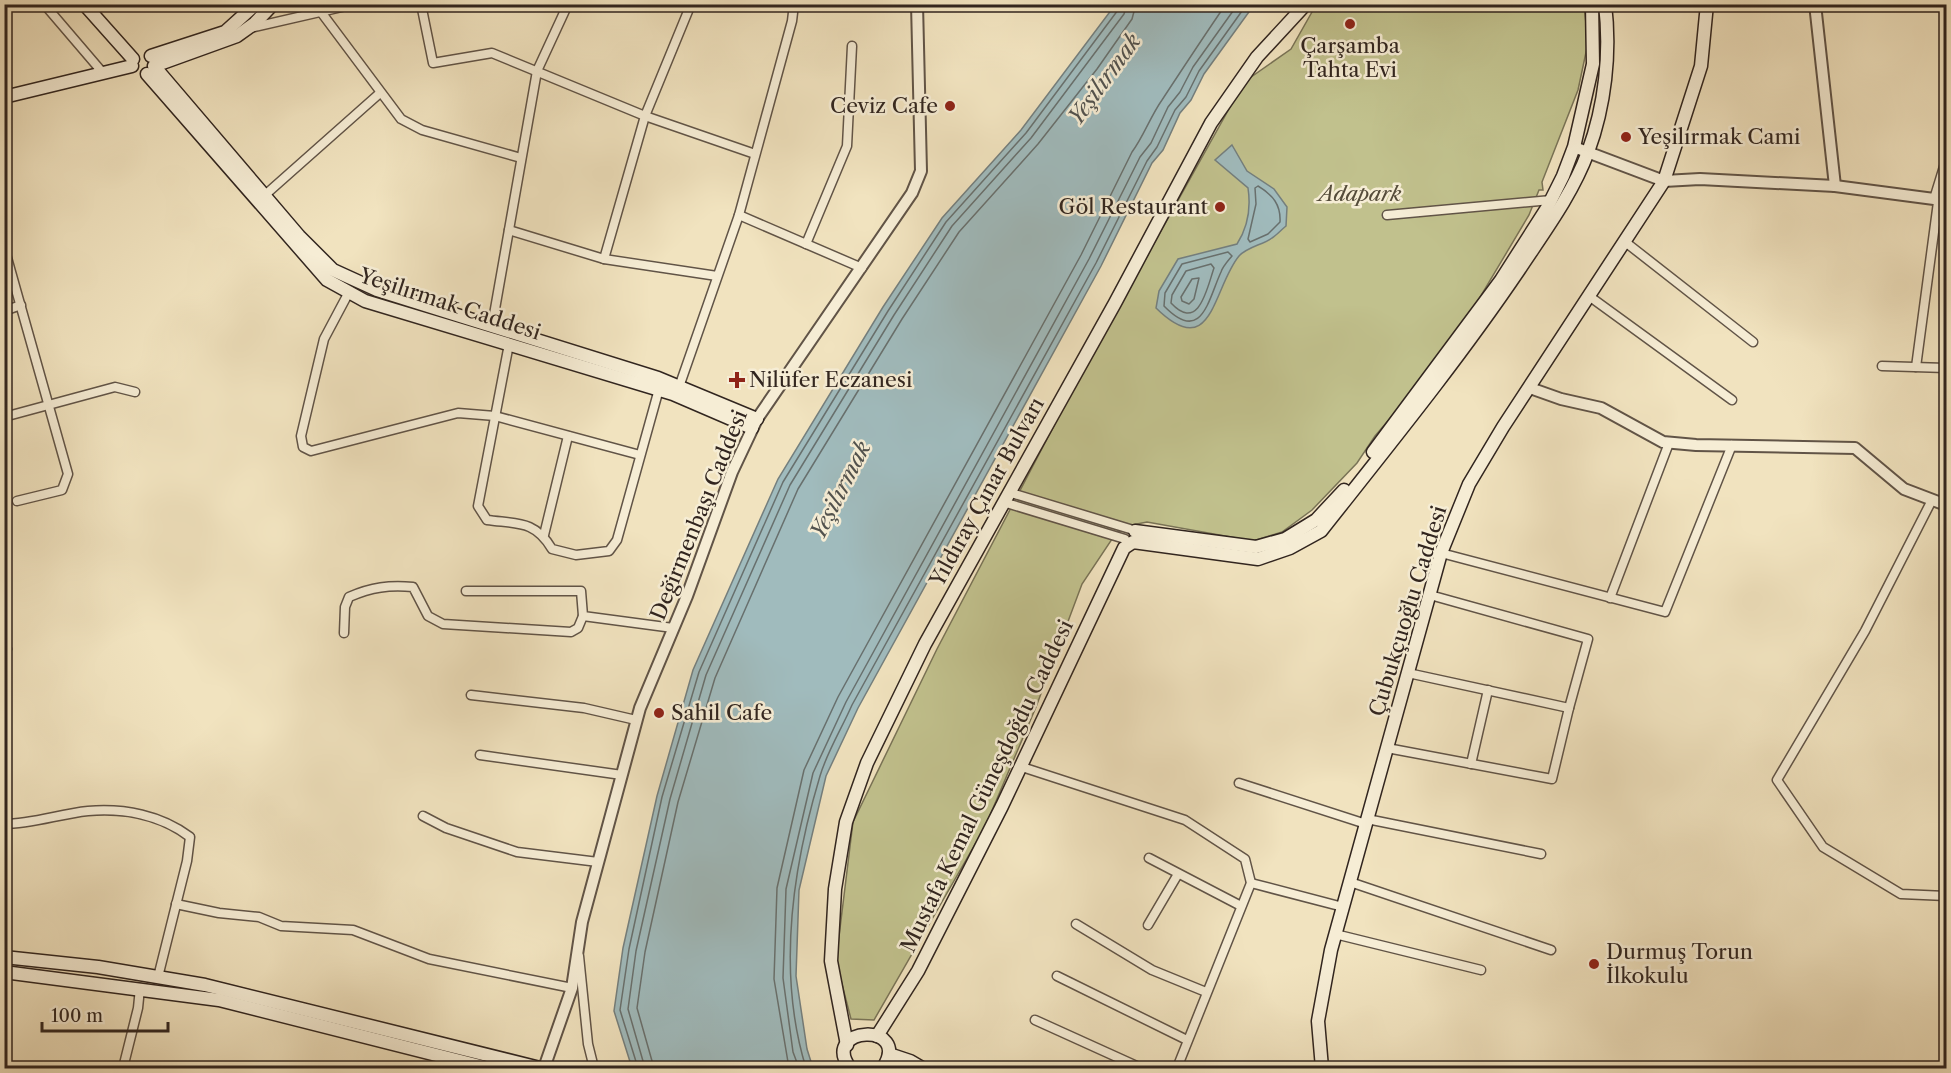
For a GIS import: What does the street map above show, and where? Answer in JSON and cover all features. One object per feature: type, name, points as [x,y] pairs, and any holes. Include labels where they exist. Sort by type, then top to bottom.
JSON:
[{"type":"main road","points":[[84,4],[134,60]]},
{"type":"main road","points":[[94,4],[134,60],[140,75],[151,65],[225,32],[256,4]]},
{"type":"main road","points":[[151,65],[237,36],[273,4]]},
{"type":"main road","name":"Yıldıray Çınar Bulvarı","points":[[850,1068],[845,1059],[847,1045],[831,961],[835,889],[846,822],[872,753],[925,644],[1115,303],[1210,123],[1257,57],[1306,4]]},
{"type":"main road","points":[[1466,338],[1551,200],[1574,147],[1593,64],[1592,4]]},
{"type":"main road","points":[[1129,538],[1257,547],[1293,534],[1316,520],[1351,484],[1466,338],[1558,212],[1588,152],[1605,85],[1608,28],[1605,4]]},
{"type":"main road","name":"Çubukçuoğlu Caddesi","points":[[1322,1068],[1318,1021],[1335,934],[1441,554],[1469,484],[1503,427],[1664,181],[1701,66],[1707,4]]},
{"type":"main road","points":[[4,97],[103,73],[145,53],[151,65]]},
{"type":"main road","name":"Yeşilırmak Caddesi","points":[[151,65],[333,270],[377,290],[679,387],[754,424]]},
{"type":"main road","name":"Yeşilırmak Caddesi","points":[[151,65],[327,280],[365,301],[659,389],[754,424]]},
{"type":"main road","name":"Mustafa Kemal Güneşdoğdu Caddesi","points":[[878,1036],[918,971],[1022,766],[1129,538]]},
{"type":"main road","points":[[4,957],[98,967],[216,987],[542,1068]]},
{"type":"main road","points":[[4,972],[219,1000],[488,1068]]},
{"type":"main road","points":[[847,1045],[857,1035],[871,1033],[878,1036],[883,1040],[889,1054],[884,1068]]},
{"type":"main road","points":[[889,1054],[910,1061],[921,1068]]},
{"type":"street","points":[[44,4],[103,73]]},
{"type":"street","points":[[248,28],[355,4]]},
{"type":"street","points":[[421,4],[433,63],[492,53],[645,116],[755,154]]},
{"type":"street","points":[[492,326],[537,71],[568,4]]},
{"type":"street","points":[[604,259],[645,116],[691,4]]},
{"type":"street","points":[[679,387],[739,215],[792,21],[794,4]]},
{"type":"street","name":"Değirmenbaşı Caddesi","points":[[542,1068],[572,988],[578,944],[636,720],[732,472],[754,424],[912,193],[921,171],[917,4]]},
{"type":"street","points":[[1815,4],[1835,186]]},
{"type":"street","points":[[321,12],[401,120],[422,130],[522,158]]},
{"type":"street","points":[[806,244],[847,146],[852,46]]},
{"type":"street","points":[[265,195],[380,93]]},
{"type":"street","points":[[1574,147],[1664,181],[1700,179],[1835,186],[1936,200],[1947,207]]},
{"type":"street","points":[[1916,367],[1936,200],[1947,160]]},
{"type":"street","points":[[1387,215],[1551,200]]},
{"type":"street","points":[[739,215],[862,268]]},
{"type":"street","points":[[509,230],[604,259],[717,276]]},
{"type":"street","points":[[1624,241],[1753,342]]},
{"type":"street","points":[[4,247],[9,278],[21,305],[68,474],[62,490],[17,501]]},
{"type":"street","points":[[349,292],[324,339],[301,436],[303,447],[311,451],[458,413],[495,416],[640,455]]},
{"type":"street","points":[[1589,296],[1732,399]]},
{"type":"street","points":[[4,311],[21,305]]},
{"type":"street","points":[[508,344],[478,506],[487,520],[530,525],[544,535],[552,549],[576,555],[609,551],[617,540],[659,389]]},
{"type":"street","points":[[1882,366],[1947,368]]},
{"type":"street","points":[[4,417],[115,387],[135,392]]},
{"type":"street","points":[[1530,388],[1561,399],[1601,408],[1663,442],[1855,448],[1904,489],[1947,505]]},
{"type":"street","points":[[544,535],[568,436]]},
{"type":"street","points":[[1610,598],[1669,443]]},
{"type":"street","points":[[1441,554],[1665,612],[1732,445]]},
{"type":"street","points":[[1005,497],[1129,538]]},
{"type":"street","points":[[1932,500],[1864,631],[1777,780],[1822,847],[1901,894],[1947,896]]},
{"type":"street","points":[[344,633],[345,607],[350,597],[369,588],[391,585],[413,587],[428,616],[443,624],[571,632],[578,628],[584,616],[581,591],[466,591]]},
{"type":"street","points":[[1387,748],[1552,779],[1588,639],[1430,595]]},
{"type":"street","points":[[584,616],[673,628]]},
{"type":"street","points":[[1408,673],[1569,708]]},
{"type":"street","points":[[1471,764],[1488,690]]},
{"type":"street","points":[[471,695],[584,708],[636,720]]},
{"type":"street","points":[[480,755],[622,775]]},
{"type":"street","points":[[1022,766],[1142,808],[1185,820],[1245,859],[1251,883],[1206,992],[1178,1068]]},
{"type":"street","points":[[1239,783],[1367,821],[1542,854]]},
{"type":"street","points":[[4,824],[22,824],[88,811],[138,813],[175,826],[190,837],[158,977]]},
{"type":"street","points":[[423,816],[446,828],[517,852],[598,862]]},
{"type":"street","points":[[1149,858],[1241,906]]},
{"type":"street","points":[[1148,925],[1178,874]]},
{"type":"street","points":[[1350,882],[1551,950]]},
{"type":"street","points":[[1251,883],[1343,907]]},
{"type":"street","points":[[176,904],[219,913],[259,917],[281,926],[352,930],[429,959],[572,988]]},
{"type":"street","points":[[1076,924],[1152,970],[1206,992]]},
{"type":"street","points":[[1335,934],[1481,970]]},
{"type":"street","points":[[578,944],[588,1044],[594,1068]]},
{"type":"street","points":[[1057,976],[1187,1041]]},
{"type":"street","points":[[123,1068],[138,1008],[140,988]]},
{"type":"street","points":[[1035,1020],[1141,1068]]},
{"type":"green space","name":"Adapark","points":[[1316,5],[1584,5],[1588,43],[1578,90],[1542,182],[1543,190],[1539,190],[1529,215],[1448,351],[1375,436],[1357,463],[1312,510],[1282,532],[1253,541],[1147,522],[1132,525],[1116,533],[1082,584],[1036,707],[985,827],[874,1020],[851,1019],[836,961],[853,822],[937,649],[1079,378],[1244,82],[1291,49]]},
{"type":"water","name":"Yeşilırmak","points":[[1115,5],[1254,5],[1204,74],[1191,100],[1180,113],[1163,150],[1152,163],[1101,266],[858,708],[826,776],[799,890],[796,976],[807,1049],[813,1068],[632,1068],[614,1011],[623,948],[657,796],[693,670],[778,479],[883,307],[942,218],[1021,130]]},
{"type":"water","points":[[1232,145],[1247,171],[1274,189],[1287,207],[1286,226],[1272,238],[1246,250],[1239,256],[1230,269],[1209,315],[1200,324],[1189,328],[1175,323],[1156,308],[1159,291],[1178,259],[1237,244],[1241,238],[1248,217],[1248,188],[1215,160]]},
{"type":"place","name":"Çarşamba Tahta Evi","points":[[1350,24]]},
{"type":"place","name":"Ceviz Cafe","points":[[950,106]]},
{"type":"place","name":"Yeşilırmak Cami","points":[[1626,137]]},
{"type":"place","name":"Göl Restaurant","points":[[1220,207]]},
{"type":"place","name":"Nilüfer Eczanesi","points":[[737,380]]},
{"type":"place","name":"Sahil Cafe","points":[[659,713]]},
{"type":"place","name":"Durmuş Torun İlkokulu","points":[[1594,964]]}]
